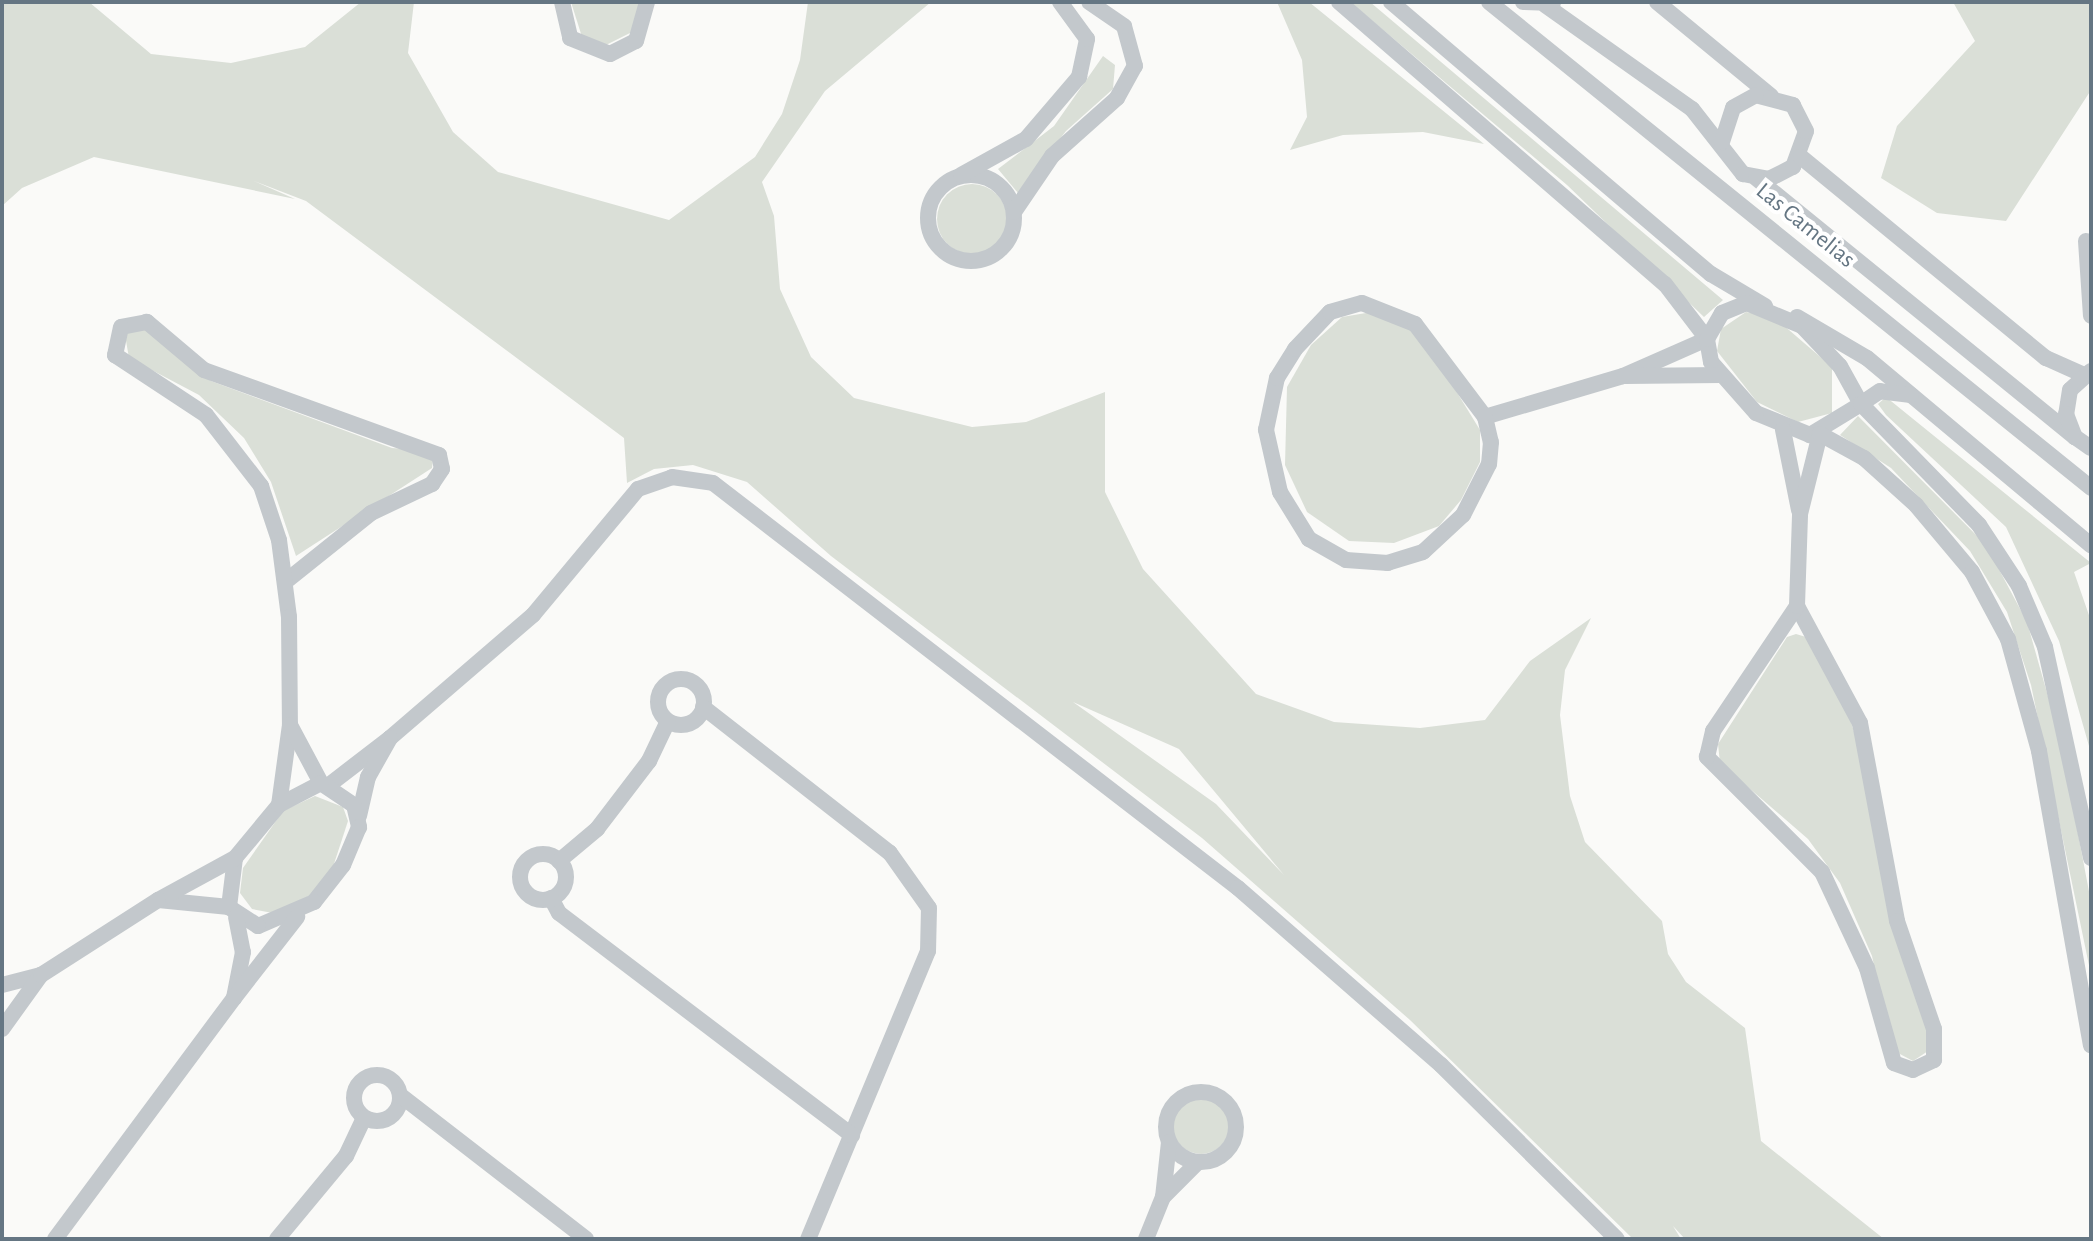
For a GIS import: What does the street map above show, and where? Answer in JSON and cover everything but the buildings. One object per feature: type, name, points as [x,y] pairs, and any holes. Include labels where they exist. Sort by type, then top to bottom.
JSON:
[{"type":"street","points":[[562,2],[570,38],[610,54],[636,41],[647,2]]},
{"type":"street","points":[[1060,2],[1087,39],[1079,77],[1026,139],[954,179],[928,213],[944,252],[971,262],[999,252],[1014,212],[1052,156],[1117,98],[1135,66],[1124,26],[1089,2]]},
{"type":"street","points":[[1339,2],[1665,284],[1707,339],[1721,375],[1783,430],[1820,434],[1864,458],[1916,505],[1972,572],[2008,639],[2039,751],[2091,1045]]},
{"type":"street","points":[[1391,2],[1711,274],[1765,306],[1840,337],[2090,546]]},
{"type":"street","name":"Las Camelias","points":[[1489,2],[2091,488]]},
{"type":"street","points":[[1523,2],[1551,4],[1680,100],[1722,142],[1731,164],[1756,178],[2086,445]]},
{"type":"street","points":[[1657,2],[1801,117],[1801,157],[1782,175],[1756,178]]},
{"type":"street","points":[[1722,142],[1726,117],[1740,102],[1771,96]]},
{"type":"street","points":[[1801,157],[2046,358],[2089,371],[2066,402],[2086,445]]},
{"type":"street","points":[[954,179],[992,181],[1014,212]]},
{"type":"street","points":[[2086,241],[2091,316]]},
{"type":"street","points":[[1347,305],[1382,307],[1415,324],[1485,417],[1489,464],[1463,515],[1423,552],[1388,563],[1346,560],[1309,539],[1270,465],[1266,430],[1277,378],[1313,327],[1347,305]]},
{"type":"street","points":[[1485,417],[1623,376],[1707,339],[1735,305],[1765,306]]},
{"type":"street","points":[[1781,313],[1821,344],[1861,404],[1979,525],[2019,586],[2055,685],[2091,858]]},
{"type":"street","points":[[279,805],[290,725],[285,582],[272,513],[252,467],[206,415],[115,355],[115,335],[129,322],[157,327],[204,370],[439,455],[442,469],[432,484],[371,513],[285,582]]},
{"type":"street","points":[[1623,376],[1721,375]]},
{"type":"street","points":[[1797,606],[1847,692],[1866,746],[1897,921],[1934,1029],[1937,1052],[1923,1067],[1904,1069],[1888,1054],[1867,968],[1822,872],[1707,757],[1713,731],[1797,606],[1800,514],[1820,434],[1880,391],[1911,395]]},
{"type":"street","points":[[1783,430],[1800,514]]},
{"type":"street","points":[[2,985],[41,975],[158,900],[235,858],[279,805],[325,784],[390,738],[533,615],[638,489],[672,477],[713,483],[1238,888],[1441,1065],[1617,1239]]},
{"type":"street","points":[[668,721],[658,702],[669,683],[691,682],[703,707],[890,853],[929,908],[928,951],[808,1239]]},
{"type":"street","points":[[668,721],[690,723],[703,707]]},
{"type":"street","points":[[559,861],[597,829],[649,761],[668,721]]},
{"type":"street","points":[[290,725],[325,784],[346,794],[359,816]]},
{"type":"street","points":[[55,1239],[234,998],[267,948],[343,865],[368,777],[390,738]]},
{"type":"street","points":[[559,861],[538,855],[521,870],[525,891],[551,898],[559,913],[852,1135]]},
{"type":"street","points":[[234,998],[243,952],[233,912],[235,858]]},
{"type":"street","points":[[551,898],[565,882],[559,861]]},
{"type":"street","points":[[158,900],[233,912],[258,926],[304,910]]},
{"type":"street","points":[[2,1029],[41,975]]},
{"type":"street","points":[[364,1118],[354,1098],[364,1079],[387,1077],[400,1095],[586,1239]]},
{"type":"street","points":[[1146,1239],[1163,1197],[1169,1140],[1168,1116],[1182,1097],[1205,1092],[1227,1102],[1235,1136],[1221,1155],[1198,1162],[1163,1197]]},
{"type":"street","points":[[364,1118],[392,1115],[400,1095]]},
{"type":"street","points":[[277,1239],[346,1156],[364,1118]]},
{"type":"street","points":[[1169,1140],[1198,1162]]},
{"type":"shaded area","points":[[2,2],[89,2],[151,54],[231,63],[305,47],[361,2],[414,2],[408,53],[453,132],[498,172],[669,220],[755,157],[782,114],[800,60],[808,2],[931,2],[825,91],[762,182],[774,216],[780,289],[811,357],[854,398],[972,427],[1026,422],[1105,392],[1105,492],[1143,569],[1256,694],[1334,722],[1420,728],[1485,720],[1530,661],[1591,618],[1565,670],[1560,715],[1570,796],[1585,842],[1662,921],[1668,954],[1686,982],[1745,1028],[1761,1141],[1884,1239],[1685,1239],[1673,1226],[1681,1239],[1633,1239],[1410,1020],[1202,838],[831,556],[747,482],[693,465],[654,469],[627,483],[624,438],[306,201],[254,181],[295,199],[94,157],[22,188],[2,206]],"holes":[[[1073,702],[1179,749],[1284,875],[1216,804]]]},
{"type":"shaded area","points":[[571,2],[639,2],[634,31],[604,46],[582,37]]},
{"type":"shaded area","points":[[1277,2],[1309,2],[1484,144],[1423,132],[1343,135],[1290,150],[1307,117],[1302,60]]},
{"type":"shaded area","points":[[1350,2],[1370,2],[1723,300],[1704,317],[1567,185]]},
{"type":"shaded area","points":[[1953,2],[2091,2],[2091,90],[2006,221],[1937,213],[1881,178],[1897,126],[1975,41]]},
{"type":"shaded area","points":[[1103,56],[1115,65],[1113,89],[1066,131],[1018,193],[998,169],[1054,126]]},
{"type":"shaded area","points":[[979,184],[1001,199],[1007,219],[1005,233],[997,244],[986,252],[965,254],[947,244],[939,233],[937,212],[947,194],[958,186]]},
{"type":"shaded area","points":[[1372,312],[1415,324],[1480,430],[1480,462],[1461,500],[1439,526],[1394,543],[1349,541],[1307,512],[1285,465],[1287,387],[1311,345],[1342,317]]},
{"type":"shaded area","points":[[1746,312],[1774,317],[1832,367],[1832,413],[1798,422],[1757,402],[1717,351],[1721,329]]},
{"type":"shaded area","points":[[140,326],[211,381],[392,448],[417,450],[433,459],[432,468],[296,556],[271,482],[244,438],[199,395],[129,358],[125,335]]},
{"type":"shaded area","points":[[1886,397],[2091,563],[2074,572],[2091,621],[2091,753],[2059,641],[2006,527],[1886,415],[1878,404]]},
{"type":"shaded area","points":[[1858,416],[1986,545],[2027,622],[2060,739],[2091,902],[2091,975],[2031,685],[2007,612],[1970,551],[1891,468],[1840,435]]},
{"type":"shaded area","points":[[1796,634],[1806,637],[1850,718],[1864,766],[1931,1049],[1913,1061],[1898,1053],[1889,1033],[1872,956],[1840,883],[1808,839],[1720,763],[1718,744],[1787,637]]},
{"type":"shaded area","points":[[315,796],[343,807],[348,821],[332,870],[317,891],[278,914],[252,909],[240,893],[243,868],[283,811]]},
{"type":"shaded area","points":[[1201,1098],[1221,1106],[1229,1126],[1221,1146],[1201,1154],[1181,1146],[1173,1126],[1181,1106]]}]
